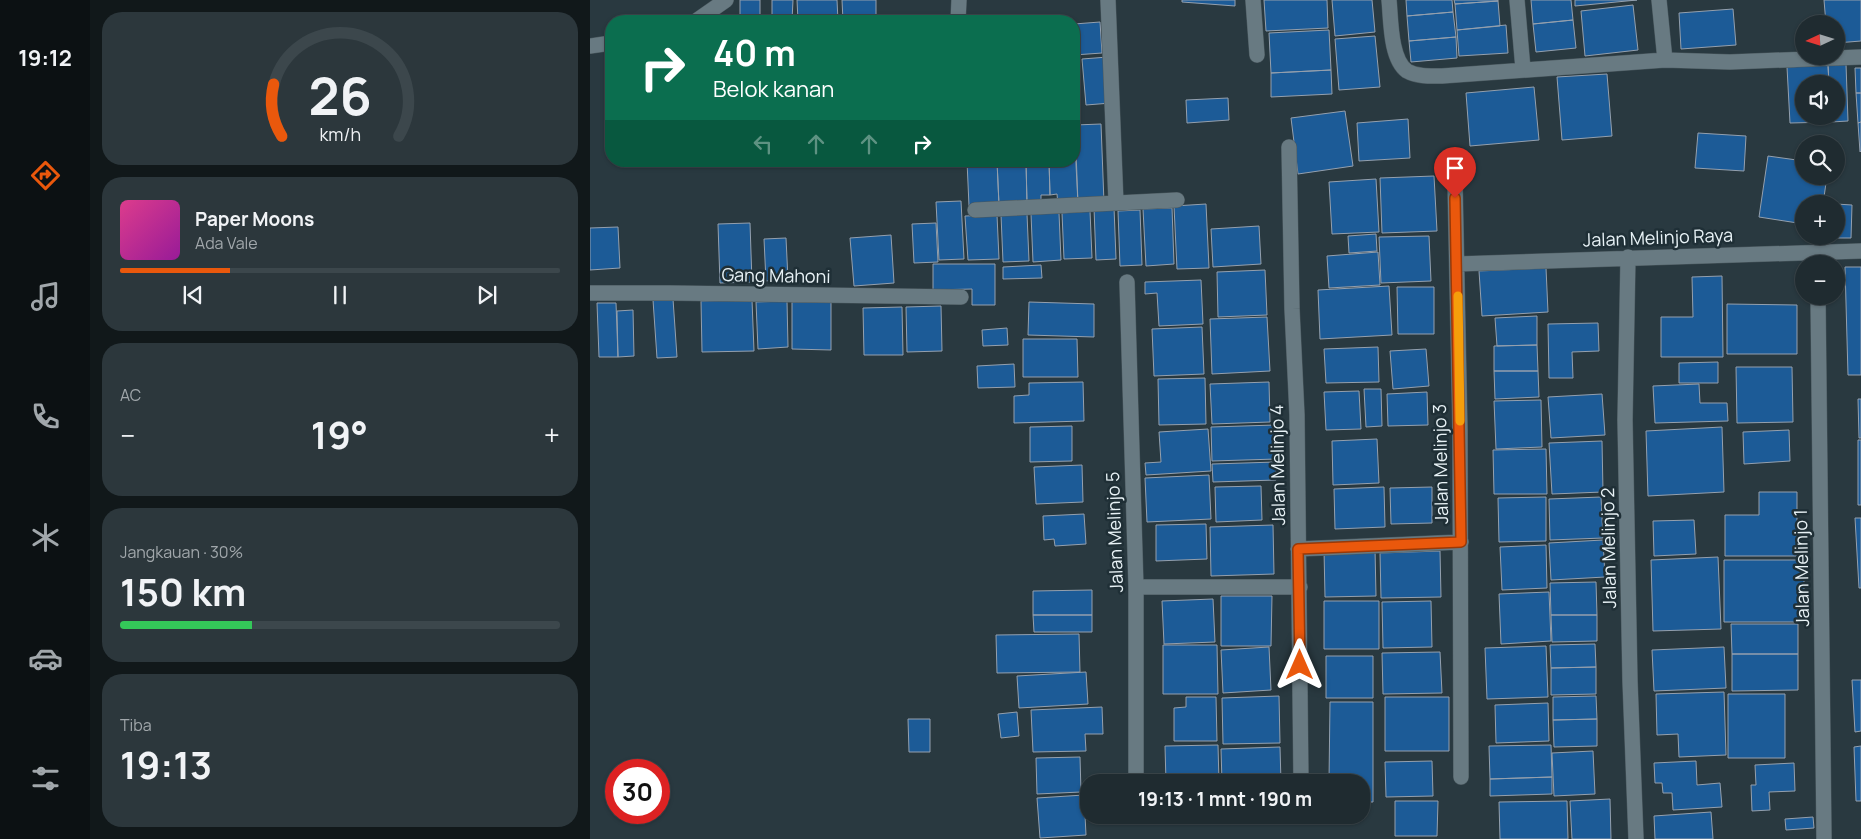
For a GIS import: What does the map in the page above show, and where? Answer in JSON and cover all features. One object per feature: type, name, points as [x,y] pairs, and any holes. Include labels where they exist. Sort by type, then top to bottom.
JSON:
[{"type":"street","points":[[705,15],[726,0]]},
{"type":"street","points":[[958,15],[959,0]]},
{"type":"street","points":[[1108,0],[1116,203]]},
{"type":"street","points":[[1253,0],[1257,55]]},
{"type":"street","points":[[1389,0],[1394,45],[1398,60],[1406,70],[1417,75],[1428,76],[1665,60],[1730,62],[1861,57]]},
{"type":"street","points":[[1517,0],[1523,69]]},
{"type":"street","points":[[1659,0],[1665,60]]},
{"type":"street","points":[[590,46],[605,44]]},
{"type":"street","name":"Jalan Melinjo 4","points":[[1288,147],[1297,415],[1301,774]]},
{"type":"street","name":"Jalan Melinjo 3","points":[[1455,181],[1461,542],[1462,777]]},
{"type":"street","points":[[975,210],[1177,200]]},
{"type":"street","name":"Jalan Melinjo Raya","points":[[1836,255],[1861,251]]},
{"type":"street","name":"Jalan Melinjo Raya","points":[[1457,264],[1628,257],[1795,258]]},
{"type":"street","name":"Jalan Melinjo 2","points":[[1628,257],[1626,430],[1630,680],[1636,839]]},
{"type":"street","name":"Jalan Melinjo 5","points":[[1127,282],[1136,587],[1136,774]]},
{"type":"street","name":"Gang Mahoni","points":[[590,294],[670,293],[961,297]]},
{"type":"street","name":"Jalan Melinjo 1","points":[[1818,305],[1824,839]]},
{"type":"street","points":[[1298,549],[1461,542]]},
{"type":"street","points":[[1136,587],[1300,587]]},
{"type":"building","points":[[740,0],[760,0],[760,15],[740,15]]},
{"type":"building","points":[[772,0],[793,0],[792,15],[772,15]]},
{"type":"building","points":[[797,0],[837,0],[838,15],[798,15]]},
{"type":"building","points":[[842,0],[876,0],[876,15],[843,15]]},
{"type":"building","points":[[1182,0],[1235,0],[1235,6],[1182,2]]},
{"type":"building","points":[[1264,0],[1327,0],[1328,28],[1266,31]]},
{"type":"building","points":[[1332,0],[1372,0],[1375,32],[1335,36]]},
{"type":"building","points":[[1406,0],[1452,0],[1453,12],[1407,16]]},
{"type":"building","points":[[1454,0],[1498,0],[1498,1],[1455,4]]},
{"type":"building","points":[[1531,0],[1571,0],[1573,20],[1533,24]]},
{"type":"building","points":[[1575,0],[1637,0],[1575,6]]},
{"type":"building","points":[[1824,0],[1861,0],[1861,41],[1845,42],[1845,15],[1825,15]]},
{"type":"building","points":[[1498,1],[1500,26],[1457,30],[1455,4]]},
{"type":"building","points":[[1633,5],[1638,50],[1585,56],[1581,11]]},
{"type":"building","points":[[1733,9],[1736,45],[1681,49],[1679,13]]},
{"type":"building","points":[[1453,12],[1456,37],[1409,41],[1407,16]]},
{"type":"building","points":[[1573,20],[1576,48],[1536,52],[1533,24]]},
{"type":"building","points":[[1100,22],[1102,53],[1080,55],[1080,24]]},
{"type":"building","points":[[1506,25],[1508,53],[1459,56],[1457,30]]},
{"type":"building","points":[[1329,30],[1331,70],[1271,73],[1269,33]]},
{"type":"building","points":[[1375,36],[1380,87],[1339,90],[1335,39]]},
{"type":"building","points":[[1456,37],[1457,58],[1411,62],[1409,41]]},
{"type":"building","points":[[1108,57],[1111,103],[1086,105],[1082,59]]},
{"type":"building","points":[[1845,64],[1848,121],[1845,121],[1845,75],[1829,75],[1828,65]]},
{"type":"building","points":[[1828,65],[1829,75],[1795,75],[1795,123],[1790,123],[1787,67]]},
{"type":"building","points":[[1855,68],[1861,68],[1861,93],[1856,93]]},
{"type":"building","points":[[1331,70],[1332,94],[1271,97],[1271,73]]},
{"type":"building","points":[[1607,74],[1612,136],[1562,140],[1557,77]]},
{"type":"building","points":[[1534,87],[1539,140],[1470,146],[1466,93]]},
{"type":"building","points":[[1856,93],[1861,93],[1861,122],[1858,123]]},
{"type":"building","points":[[1228,98],[1229,120],[1187,123],[1186,100]]},
{"type":"building","points":[[1345,111],[1353,166],[1298,174],[1291,118]]},
{"type":"building","points":[[1408,119],[1410,158],[1359,161],[1357,123]]},
{"type":"building","points":[[1861,122],[1861,151],[1860,152],[1858,123]]},
{"type":"building","points":[[1101,124],[1104,203],[1078,204],[1077,167],[1080,167],[1080,125]]},
{"type":"building","points":[[1698,133],[1746,136],[1744,171],[1695,168]]},
{"type":"building","points":[[1768,156],[1795,160],[1795,185],[1826,185],[1824,195],[1795,195],[1795,223],[1759,217]]},
{"type":"building","points":[[967,167],[997,167],[999,205],[969,206]]},
{"type":"building","points":[[997,167],[1026,167],[1027,204],[999,205]]},
{"type":"building","points":[[1026,167],[1049,167],[1050,195],[1041,195],[1041,204],[1027,204]]},
{"type":"building","points":[[1049,167],[1076,167],[1078,204],[1058,205],[1057,194],[1050,195]]},
{"type":"building","points":[[1434,176],[1437,231],[1382,233],[1380,178]]},
{"type":"building","points":[[1376,179],[1379,232],[1332,234],[1329,182]]},
{"type":"building","points":[[961,201],[964,259],[939,260],[936,202]]},
{"type":"building","points":[[1206,204],[1209,268],[1177,269],[1174,206]]},
{"type":"building","points":[[1845,205],[1852,205],[1851,238],[1845,238]]},
{"type":"building","points":[[1114,207],[1116,259],[1096,260],[1094,208]]},
{"type":"building","points":[[1172,208],[1174,264],[1146,266],[1143,209]]},
{"type":"building","points":[[1140,210],[1142,265],[1120,266],[1118,211]]},
{"type":"building","points":[[1090,211],[1092,258],[1064,259],[1062,213]]},
{"type":"building","points":[[1059,213],[1061,260],[1033,262],[1031,214]]},
{"type":"building","points":[[1027,214],[1029,261],[1003,262],[1001,215]]},
{"type":"building","points":[[997,215],[999,259],[968,260],[965,216]]},
{"type":"building","points":[[750,223],[752,282],[720,283],[718,224]]},
{"type":"building","points":[[936,223],[938,262],[914,263],[912,224]]},
{"type":"building","points":[[1259,226],[1261,264],[1213,267],[1211,229]]},
{"type":"building","points":[[618,227],[620,268],[590,270],[590,228]]},
{"type":"building","points":[[1376,234],[1377,251],[1349,253],[1348,236]]},
{"type":"building","points":[[891,235],[894,283],[854,286],[850,238]]},
{"type":"building","points":[[1429,236],[1431,281],[1381,283],[1379,237]]},
{"type":"building","points":[[786,238],[788,279],[766,281],[764,239]]},
{"type":"building","points":[[1378,252],[1380,285],[1329,288],[1327,256]]},
{"type":"building","points":[[933,264],[995,264],[995,305],[972,305],[972,289],[933,290]]},
{"type":"building","points":[[1041,265],[1042,278],[1003,279],[1003,267]]},
{"type":"building","points":[[1845,267],[1861,267],[1861,375],[1848,375]]},
{"type":"building","points":[[1546,268],[1548,312],[1482,316],[1479,271]]},
{"type":"building","points":[[1265,270],[1267,315],[1218,317],[1217,272]]},
{"type":"building","points":[[1722,276],[1723,357],[1661,357],[1661,317],[1693,317],[1692,277]]},
{"type":"building","points":[[1201,280],[1203,324],[1159,326],[1157,293],[1145,294],[1145,282]]},
{"type":"building","points":[[1389,286],[1392,335],[1320,339],[1318,290]]},
{"type":"building","points":[[1397,287],[1434,287],[1434,334],[1398,334]]},
{"type":"building","points":[[673,299],[677,357],[657,358],[653,300]]},
{"type":"building","points":[[752,300],[754,351],[702,352],[701,301]]},
{"type":"building","points":[[787,301],[788,347],[758,349],[756,302]]},
{"type":"building","points":[[792,302],[831,302],[831,350],[792,349]]},
{"type":"building","points":[[1029,302],[1094,304],[1094,337],[1028,335]]},
{"type":"building","points":[[597,303],[616,303],[618,357],[599,357]]},
{"type":"building","points":[[1727,304],[1797,305],[1797,354],[1727,354]]},
{"type":"building","points":[[941,306],[942,351],[907,352],[906,307]]},
{"type":"building","points":[[902,307],[903,355],[864,355],[863,308]]},
{"type":"building","points":[[633,310],[634,356],[618,357],[617,311]]},
{"type":"building","points":[[1537,316],[1537,345],[1497,346],[1495,318]]},
{"type":"building","points":[[1267,317],[1270,371],[1212,374],[1210,319]]},
{"type":"building","points":[[1598,323],[1599,351],[1572,352],[1573,378],[1549,378],[1548,324]]},
{"type":"building","points":[[1202,327],[1204,374],[1154,376],[1152,329]]},
{"type":"building","points":[[1007,328],[1008,345],[983,346],[982,330]]},
{"type":"building","points":[[1023,339],[1077,339],[1078,377],[1023,377]]},
{"type":"building","points":[[1537,345],[1538,371],[1494,371],[1494,346]]},
{"type":"building","points":[[1378,347],[1379,382],[1326,383],[1324,349]]},
{"type":"building","points":[[1426,349],[1429,386],[1393,389],[1390,351]]},
{"type":"building","points":[[1718,362],[1718,383],[1679,383],[1679,363]]},
{"type":"building","points":[[1014,364],[1015,387],[978,388],[977,366]]},
{"type":"building","points":[[1736,367],[1792,367],[1793,422],[1737,423]]},
{"type":"building","points":[[1494,371],[1538,371],[1539,397],[1495,399]]},
{"type":"building","points":[[1205,378],[1206,424],[1159,425],[1158,379]]},
{"type":"building","points":[[1083,382],[1084,421],[1014,423],[1014,396],[1029,395],[1029,383]]},
{"type":"building","points":[[1269,382],[1270,422],[1212,424],[1210,384]]},
{"type":"building","points":[[1699,384],[1700,403],[1727,403],[1728,421],[1655,423],[1653,386]]},
{"type":"building","points":[[1364,389],[1381,389],[1382,426],[1366,427]]},
{"type":"building","points":[[1359,391],[1361,429],[1326,430],[1324,392]]},
{"type":"building","points":[[1427,392],[1428,425],[1388,426],[1387,394]]},
{"type":"building","points":[[1602,394],[1605,435],[1551,438],[1548,397]]},
{"type":"building","points":[[1858,399],[1861,399],[1861,438],[1859,438]]},
{"type":"building","points":[[1541,400],[1542,447],[1496,449],[1494,401]]},
{"type":"building","points":[[1275,425],[1277,459],[1212,461],[1211,427]]},
{"type":"building","points":[[1072,426],[1072,461],[1030,462],[1030,427]]},
{"type":"building","points":[[1722,427],[1724,492],[1648,496],[1646,431]]},
{"type":"building","points":[[1208,429],[1211,471],[1146,475],[1145,463],[1161,462],[1159,432]]},
{"type":"building","points":[[1789,430],[1790,461],[1744,464],[1743,432]]},
{"type":"building","points":[[1377,439],[1379,483],[1333,485],[1332,441]]},
{"type":"building","points":[[1858,440],[1861,440],[1861,505],[1858,505]]},
{"type":"building","points":[[1602,441],[1603,492],[1552,494],[1549,443]]},
{"type":"building","points":[[1546,449],[1547,494],[1494,494],[1493,450]]},
{"type":"building","points":[[1276,462],[1276,480],[1213,482],[1212,464]]},
{"type":"building","points":[[1082,465],[1083,502],[1036,504],[1034,467]]},
{"type":"building","points":[[1209,475],[1211,519],[1147,522],[1145,478]]},
{"type":"building","points":[[1261,486],[1262,520],[1216,522],[1215,487]]},
{"type":"building","points":[[1384,487],[1385,527],[1335,529],[1334,489]]},
{"type":"building","points":[[1432,487],[1432,523],[1391,524],[1390,488]]},
{"type":"building","points":[[1759,492],[1797,492],[1797,556],[1725,556],[1725,515],[1759,515]]},
{"type":"building","points":[[1546,497],[1546,541],[1499,542],[1498,498]]},
{"type":"building","points":[[1601,497],[1603,538],[1550,540],[1549,499]]},
{"type":"building","points":[[1084,514],[1086,544],[1055,546],[1054,539],[1044,540],[1043,516]]},
{"type":"building","points":[[1855,518],[1861,518],[1861,588],[1859,588]]},
{"type":"building","points":[[1694,520],[1696,554],[1654,556],[1653,521]]},
{"type":"building","points":[[1206,524],[1207,559],[1156,561],[1156,525]]},
{"type":"building","points":[[1273,525],[1274,574],[1211,576],[1210,527]]},
{"type":"building","points":[[1603,540],[1605,577],[1551,580],[1549,543]]},
{"type":"building","points":[[1546,545],[1547,588],[1502,590],[1500,547]]},
{"type":"building","points":[[1375,549],[1376,596],[1325,597],[1324,550]]},
{"type":"building","points":[[1440,551],[1441,597],[1381,598],[1380,553]]},
{"type":"building","points":[[1718,557],[1721,629],[1653,631],[1651,560]]},
{"type":"building","points":[[1724,560],[1804,560],[1804,622],[1724,622]]},
{"type":"building","points":[[1596,582],[1597,615],[1551,615],[1550,583]]},
{"type":"building","points":[[1092,590],[1092,615],[1033,615],[1033,591]]},
{"type":"building","points":[[1549,592],[1551,641],[1501,644],[1499,594]]},
{"type":"building","points":[[1221,596],[1272,596],[1271,646],[1221,646]]},
{"type":"building","points":[[1213,599],[1215,642],[1164,644],[1162,601]]},
{"type":"building","points":[[1324,601],[1379,601],[1379,649],[1324,649]]},
{"type":"building","points":[[1431,601],[1432,647],[1383,648],[1382,602]]},
{"type":"building","points":[[1033,615],[1092,615],[1092,632],[1034,632]]},
{"type":"building","points":[[1551,615],[1597,615],[1597,641],[1552,642]]},
{"type":"building","points":[[1731,624],[1798,624],[1798,654],[1732,654]]},
{"type":"building","points":[[1079,634],[1080,672],[997,673],[996,635]]},
{"type":"building","points":[[1595,644],[1596,667],[1551,668],[1550,645]]},
{"type":"building","points":[[1163,645],[1217,645],[1218,694],[1163,694]]},
{"type":"building","points":[[1546,646],[1548,697],[1487,699],[1485,648]]},
{"type":"building","points":[[1269,647],[1271,690],[1223,693],[1221,650]]},
{"type":"building","points":[[1724,647],[1726,688],[1654,691],[1652,650]]},
{"type":"building","points":[[1440,652],[1442,693],[1383,694],[1382,653]]},
{"type":"building","points":[[1732,654],[1798,654],[1798,690],[1732,691]]},
{"type":"building","points":[[1326,656],[1373,656],[1373,698],[1326,698]]},
{"type":"building","points":[[1596,667],[1596,694],[1551,695],[1551,668]]},
{"type":"building","points":[[1086,672],[1088,704],[1019,708],[1017,676]]},
{"type":"building","points":[[1852,680],[1861,680],[1861,731],[1855,732]]},
{"type":"building","points":[[1724,692],[1726,755],[1679,757],[1678,734],[1657,735],[1656,694]]},
{"type":"building","points":[[1728,694],[1785,694],[1785,758],[1728,758]]},
{"type":"building","points":[[1279,696],[1280,743],[1223,744],[1222,698]]},
{"type":"building","points":[[1596,696],[1597,719],[1553,720],[1553,697]]},
{"type":"building","points":[[1186,697],[1216,697],[1217,741],[1174,741],[1174,708],[1186,707]]},
{"type":"building","points":[[1385,697],[1449,697],[1449,751],[1385,751]]},
{"type":"building","points":[[1330,702],[1373,702],[1373,802],[1370,802],[1370,774],[1329,774]]},
{"type":"building","points":[[1548,703],[1549,741],[1496,743],[1495,705]]},
{"type":"building","points":[[1102,707],[1103,734],[1085,734],[1086,751],[1033,752],[1031,710]]},
{"type":"building","points":[[1017,712],[1019,736],[1001,738],[998,714]]},
{"type":"building","points":[[908,719],[930,719],[930,752],[909,752]]},
{"type":"building","points":[[1597,719],[1597,746],[1554,747],[1553,720]]},
{"type":"building","points":[[1218,745],[1219,774],[1166,774],[1165,746]]},
{"type":"building","points":[[1551,745],[1552,777],[1490,779],[1489,746]]},
{"type":"building","points":[[1861,746],[1861,801],[1856,801],[1854,747]]},
{"type":"building","points":[[1280,747],[1281,774],[1222,774],[1221,749]]},
{"type":"building","points":[[1593,751],[1595,794],[1554,796],[1552,753]]},
{"type":"building","points":[[1080,757],[1080,792],[1037,794],[1036,758]]},
{"type":"building","points":[[1432,761],[1433,796],[1386,797],[1385,762]]},
{"type":"building","points":[[1696,761],[1697,785],[1720,783],[1722,807],[1673,810],[1672,793],[1663,793],[1662,783],[1655,783],[1654,763]]},
{"type":"building","points":[[1794,763],[1795,791],[1769,792],[1770,810],[1752,811],[1751,785],[1756,785],[1755,765]]},
{"type":"building","points":[[1552,777],[1552,794],[1490,796],[1490,779]]},
{"type":"building","points":[[1080,795],[1080,824],[1085,824],[1086,835],[1040,838],[1037,798]]},
{"type":"building","points":[[1610,799],[1611,839],[1572,839],[1570,801]]},
{"type":"building","points":[[1395,801],[1438,801],[1437,836],[1395,836]]},
{"type":"building","points":[[1567,801],[1568,839],[1500,839],[1499,802]]},
{"type":"building","points":[[1711,812],[1713,839],[1655,839],[1654,816]]},
{"type":"building","points":[[1813,817],[1814,828],[1786,830],[1785,819]]},
{"type":"slow traffic","points":[[1458,296],[1460,421]]},
{"type":"route","points":[[1300,665],[1298,549],[1461,542],[1455,198]]}]
